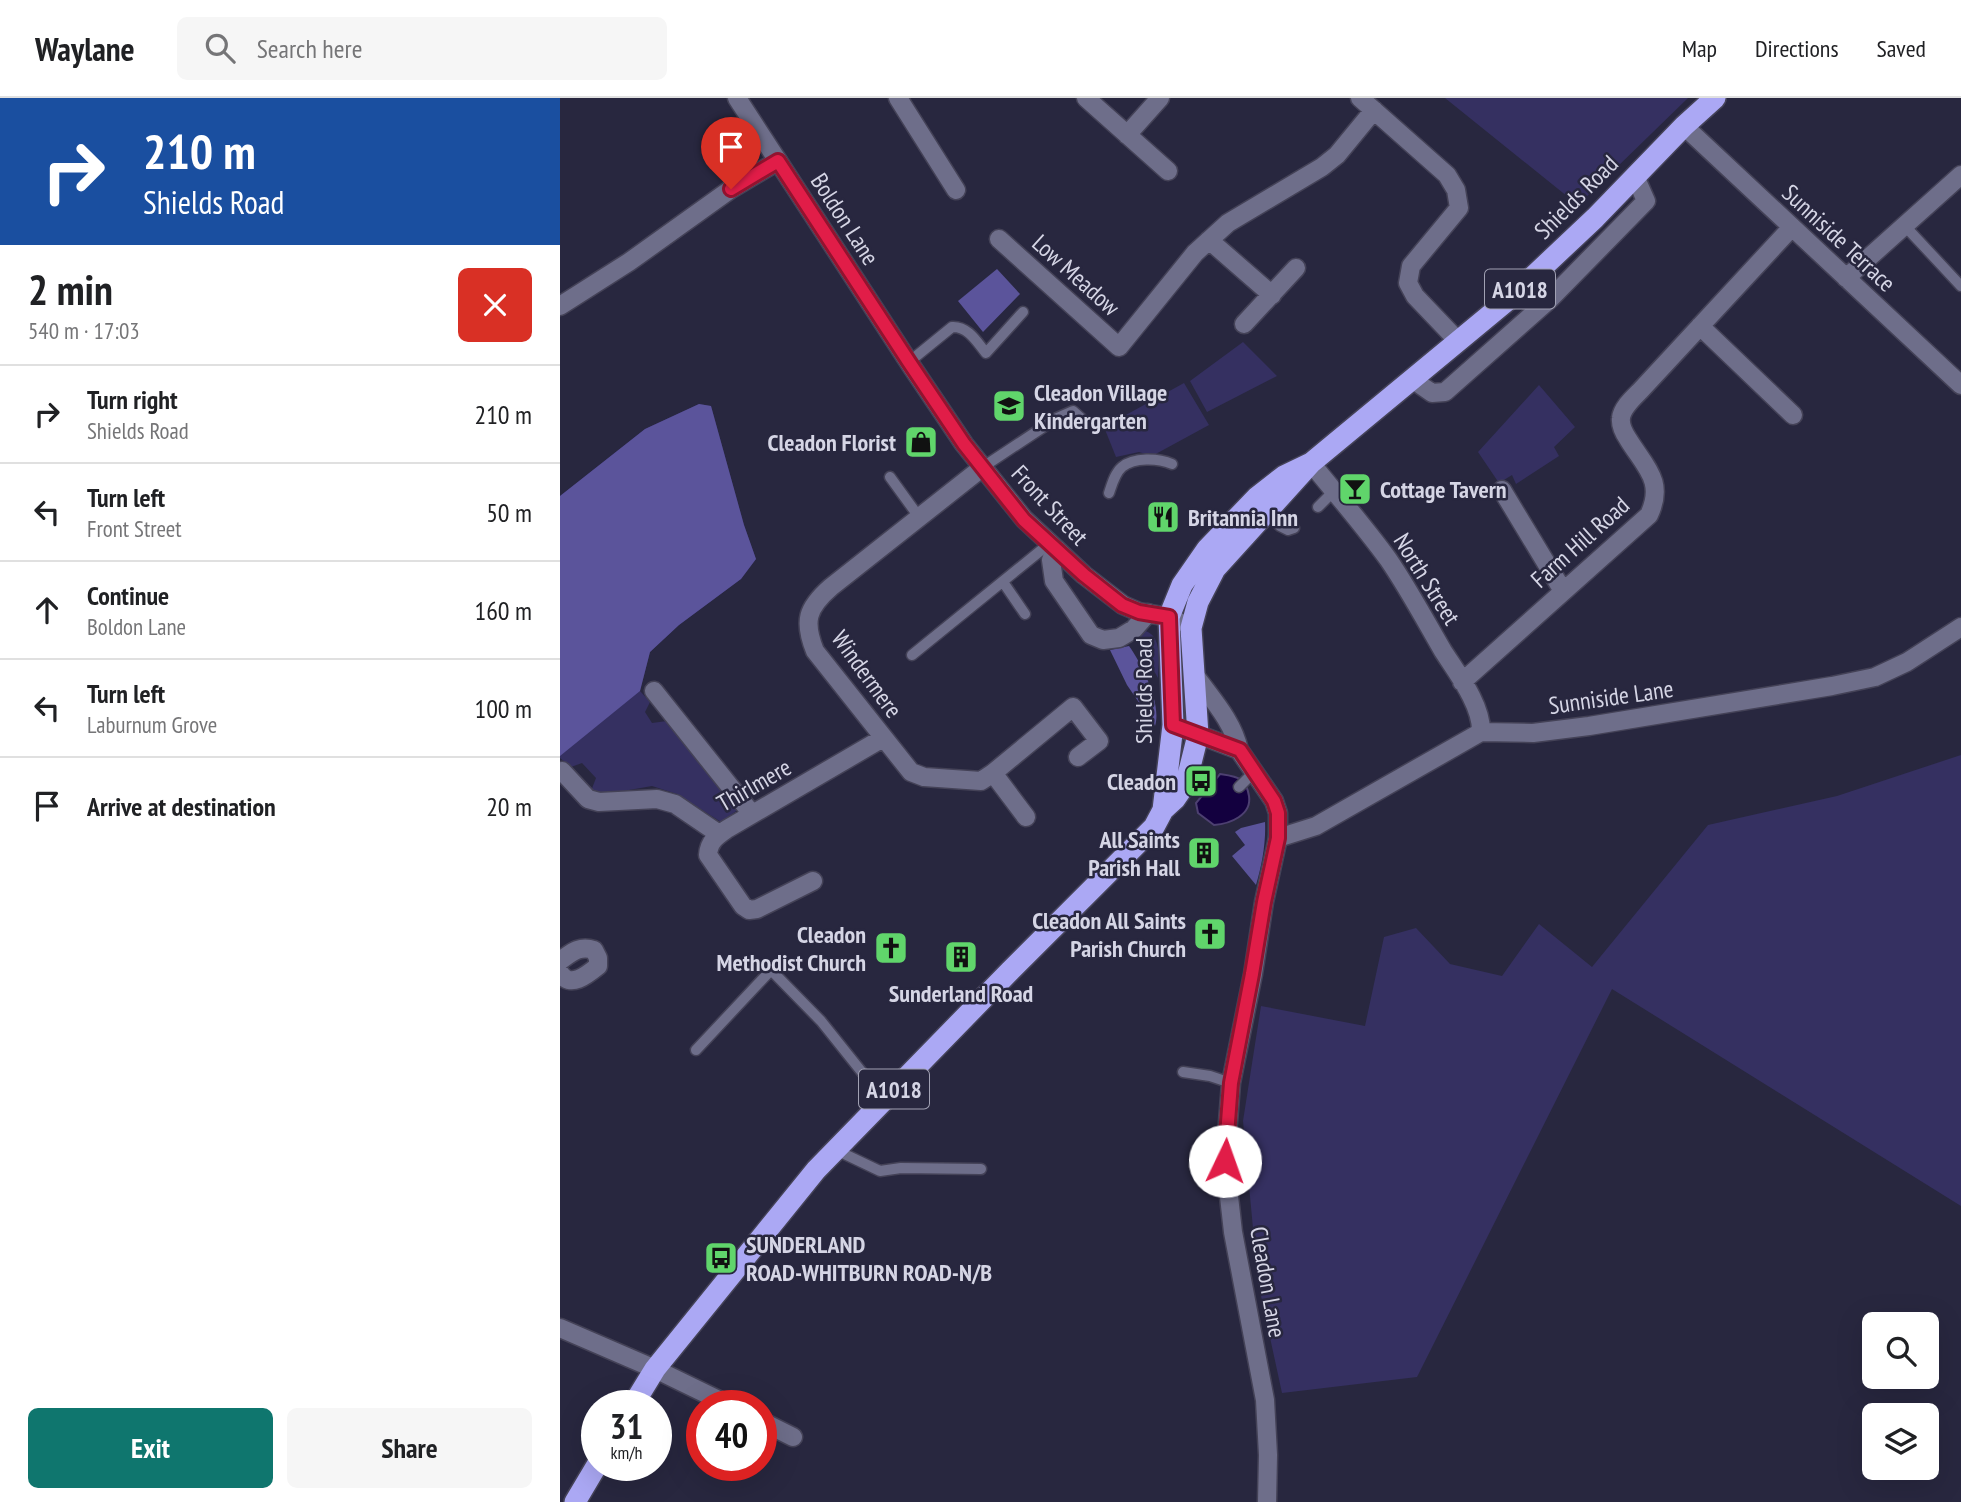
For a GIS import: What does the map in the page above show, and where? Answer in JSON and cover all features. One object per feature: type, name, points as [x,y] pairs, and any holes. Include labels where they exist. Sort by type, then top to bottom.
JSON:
[{"type":"highway","name":"Shields Road","points":[[1158,819],[1186,783],[1198,735],[1191,628],[1198,602],[1215,569],[1260,506],[1284,476],[1311,463],[1508,300],[1715,98]]},
{"type":"highway","name":"Shields Road","points":[[1158,819],[1173,725],[1169,617],[1182,585],[1207,549],[1260,506]]},
{"type":"highway","name":"A1018","points":[[643,1390],[655,1369],[816,1170],[1158,819]]},
{"type":"highway","points":[[575,1502],[587,1481]]},
{"type":"street","name":"Boldon Lane","points":[[737,98],[911,365]]},
{"type":"street","points":[[898,98],[956,190]]},
{"type":"street","points":[[1086,98],[1168,171]]},
{"type":"street","points":[[1128,135],[1160,98]]},
{"type":"street","points":[[1360,98],[1447,175],[1456,190],[1459,208],[1411,266],[1408,283],[1415,296],[1458,341]]},
{"type":"street","points":[[1272,295],[1209,240],[1228,223],[1322,167],[1337,155],[1374,110]]},
{"type":"street","name":"Sunniside Terrace","points":[[1684,126],[1846,278],[1958,376]]},
{"type":"street","points":[[560,306],[629,262],[731,189],[778,161]]},
{"type":"street","points":[[1846,278],[1961,175]]},
{"type":"street","points":[[1412,379],[1432,393],[1445,392],[1550,299],[1646,201],[1635,176]]},
{"type":"street","name":"Farm Hill Road","points":[[1462,682],[1649,514],[1655,502],[1654,479],[1623,431],[1621,417],[1628,405],[1792,227]]},
{"type":"street","name":"Low Meadow","points":[[999,239],[1119,347],[1195,253],[1209,240]]},
{"type":"street","points":[[1244,324],[1296,268]]},
{"type":"street","points":[[1700,326],[1793,415]]},
{"type":"street","name":"Front Street","points":[[911,365],[964,444],[1024,520],[1084,575],[1122,605],[1169,617],[1191,628]]},
{"type":"street","name":"North Street","points":[[1311,463],[1357,517],[1389,561],[1478,711],[1481,732]]},
{"type":"street","name":"Windermere","points":[[983,467],[817,600],[809,615],[808,634],[815,651],[911,772],[924,777],[981,781],[993,773]]},
{"type":"street","points":[[1502,490],[1563,591]]},
{"type":"street","points":[[1053,546],[1051,561],[1054,581],[1091,635],[1103,640],[1119,638],[1134,629],[1147,613]]},
{"type":"street","name":"Sunniside Lane","points":[[1481,732],[1534,733],[1589,726],[1875,677],[1907,662],[1961,626]]},
{"type":"street","name":"Cleadon Lane","points":[[1194,674],[1229,721],[1240,750],[1274,801],[1278,813],[1278,838],[1231,1083],[1225,1161],[1233,1233],[1265,1400],[1268,1455],[1266,1502]]},
{"type":"street","points":[[657,702],[752,814]]},
{"type":"street","points":[[1026,817],[993,773],[1073,707],[1099,741],[1078,757]]},
{"type":"street","points":[[1173,725],[1240,750]]},
{"type":"street","points":[[1278,838],[1316,826],[1481,732]]},
{"type":"street","name":"Thirlmere","points":[[813,881],[757,909],[749,910],[743,906],[708,855],[708,847],[719,834],[883,738]]},
{"type":"street","points":[[572,775],[588,799],[599,802],[657,799],[675,804],[719,834]]},
{"type":"street","points":[[560,961],[586,947],[594,950],[598,958],[598,966],[579,979],[572,981],[560,973]]},
{"type":"street","points":[[560,1328],[698,1390]]},
{"type":"street","points":[[777,1429],[793,1437]]},
{"type":"lane","points":[[1904,226],[1961,286]]},
{"type":"lane","points":[[911,365],[952,327],[957,326],[966,330],[986,353],[1023,312]]},
{"type":"lane","points":[[983,467],[1057,418],[1073,411],[1082,419]]},
{"type":"lane","points":[[1109,493],[1122,467],[1139,461],[1162,460],[1172,464]]},
{"type":"lane","points":[[890,477],[919,517]]},
{"type":"lane","points":[[1318,507],[1334,491]]},
{"type":"lane","points":[[1260,506],[1280,526],[1288,530],[1294,528]]},
{"type":"lane","points":[[912,655],[1053,546]]},
{"type":"lane","points":[[1003,582],[1025,614]]},
{"type":"lane","points":[[1238,787],[1254,772]]},
{"type":"lane","points":[[696,1051],[771,970],[821,1021],[885,1098]]},
{"type":"lane","points":[[1183,1072],[1210,1076],[1231,1083]]},
{"type":"lane","points":[[835,1150],[880,1171],[901,1168],[981,1170]]},
{"type":"shaded area","points":[[1445,98],[1688,98],[1578,205]]},
{"type":"shaded area","points":[[997,269],[1020,294],[983,332],[958,301]]},
{"type":"shaded area","points":[[1243,342],[1277,376],[1207,412],[1190,381]]},
{"type":"shaded area","points":[[1184,383],[1209,425],[1152,456],[1139,452],[1116,457],[1104,427]]},
{"type":"shaded area","points":[[1539,385],[1575,427],[1554,447],[1559,456],[1516,484],[1512,475],[1499,483],[1478,452]]},
{"type":"shaded area","points":[[699,404],[711,406],[756,559],[741,579],[679,625],[650,652],[640,691],[650,702],[645,712],[652,723],[667,721],[739,809],[721,822],[677,794],[652,786],[606,794],[591,791],[596,778],[582,763],[571,767],[560,758],[560,496],[645,429]]},
{"type":"shaded area","points":[[699,404],[711,406],[756,559],[741,579],[679,625],[650,652],[640,691],[560,756],[560,496],[645,429]]},
{"type":"shaded area","points":[[1142,630],[1154,637],[1157,643],[1158,678],[1136,639]]},
{"type":"shaded area","points":[[1129,646],[1145,673],[1153,696],[1156,707],[1155,726],[1127,685],[1110,650]]},
{"type":"shaded area","points":[[1961,755],[1961,1206],[1612,989],[1417,1377],[1282,1393],[1258,1282],[1243,1121],[1261,1006],[1365,1026],[1384,937],[1416,928],[1450,964],[1502,976],[1539,924],[1592,967],[1708,825],[1837,796]]},
{"type":"shaded area","points":[[1220,774],[1245,783],[1249,803],[1239,817],[1214,825],[1198,813],[1196,803]]},
{"type":"shaded area","points":[[1265,822],[1263,854],[1256,885],[1232,856],[1245,845],[1235,832]]},
{"type":"place","name":"Cleadon Village Kindergarten","points":[[1009,406]]},
{"type":"place","name":"Cleadon Florist","points":[[921,442]]},
{"type":"place","name":"Cottage Tavern","points":[[1355,489]]},
{"type":"place","name":"Britannia Inn","points":[[1163,517]]},
{"type":"place","name":"Cleadon","points":[[1201,781]]},
{"type":"place","name":"All Saints Parish Hall","points":[[1204,853]]},
{"type":"place","name":"Cleadon All Saints Parish Church","points":[[1210,934]]},
{"type":"place","name":"Cleadon Methodist Church","points":[[891,948]]},
{"type":"place","name":"Sunderland Road","points":[[961,957]]},
{"type":"place","name":"SUNDERLAND ROAD-WHITBURN ROAD-N/B","points":[[721,1258]]},
{"type":"route","points":[[731,189],[778,161],[964,444],[1024,520],[1084,575],[1122,605],[1139,612],[1169,617],[1173,725],[1240,750],[1274,801],[1278,813],[1278,838],[1231,1083],[1225,1161]]}]
